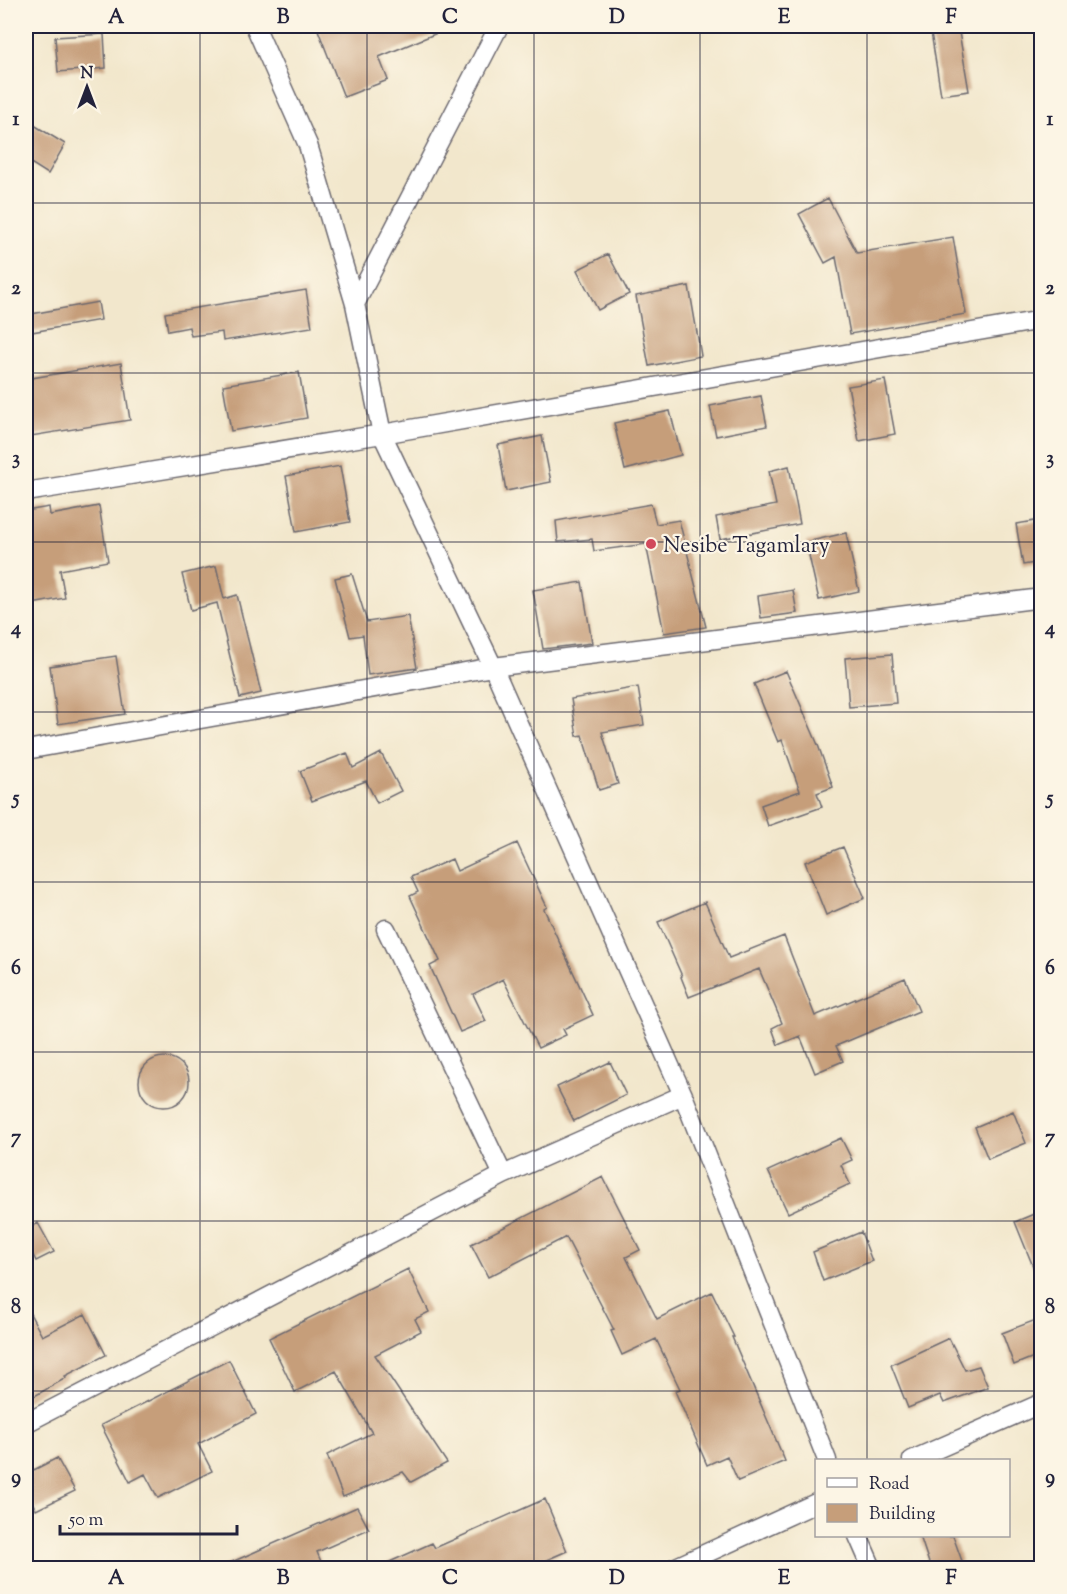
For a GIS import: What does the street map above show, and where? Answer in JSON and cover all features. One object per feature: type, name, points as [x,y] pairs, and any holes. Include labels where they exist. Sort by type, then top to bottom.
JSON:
[{"type":"street","points":[[255,26],[308,145],[355,304],[382,434],[493,667],[684,1095],[826,1459]]},
{"type":"street","points":[[355,304],[499,26]]},
{"type":"street","points":[[26,492],[382,434],[1041,320]]},
{"type":"street","points":[[26,750],[493,667],[1041,598]]},
{"type":"street","points":[[386,929],[503,1175]]},
{"type":"street","points":[[26,1423],[503,1175],[684,1095]]},
{"type":"street","points":[[916,1459],[1041,1403]]},
{"type":"street","points":[[674,1569],[815,1503]]},
{"type":"street","points":[[858,1537],[872,1569]]},
{"type":"building","points":[[328,26],[454,26],[379,57],[388,80],[344,97],[318,30]]},
{"type":"building","points":[[930,26],[958,26],[969,91],[941,95]]},
{"type":"building","points":[[104,34],[106,68],[58,72],[55,37]]},
{"type":"building","points":[[34,125],[65,144],[48,174],[26,160],[26,139]]},
{"type":"building","points":[[828,198],[857,253],[953,237],[966,314],[850,334],[836,257],[825,263],[799,214]]},
{"type":"building","points":[[608,254],[629,294],[598,310],[577,270]]},
{"type":"building","points":[[689,286],[701,356],[649,366],[636,296]]},
{"type":"building","points":[[306,290],[312,327],[223,341],[222,332],[191,336],[189,327],[168,331],[165,313]]},
{"type":"building","points":[[98,302],[101,320],[26,333],[26,315]]},
{"type":"building","points":[[121,363],[130,420],[31,436],[26,402],[26,379]]},
{"type":"building","points":[[299,372],[307,418],[231,431],[223,385]]},
{"type":"building","points":[[885,380],[895,434],[859,441],[848,386]]},
{"type":"building","points":[[761,396],[767,426],[716,436],[710,406]]},
{"type":"building","points":[[670,411],[681,455],[625,470],[614,423]]},
{"type":"building","points":[[542,436],[551,482],[506,491],[498,445]]},
{"type":"building","points":[[340,466],[350,522],[296,532],[286,476]]},
{"type":"building","points":[[789,466],[800,524],[720,539],[716,517],[776,505],[769,471]]},
{"type":"building","points":[[651,504],[656,524],[679,520],[706,627],[664,633],[646,544],[594,551],[592,539],[558,542],[556,521]]},
{"type":"building","points":[[99,506],[108,561],[60,570],[65,598],[26,605],[26,511],[49,507],[50,515]]},
{"type":"building","points":[[1041,520],[1041,562],[1023,565],[1016,524]]},
{"type":"building","points":[[846,533],[859,591],[819,600],[806,542]]},
{"type":"building","points":[[216,566],[224,599],[237,595],[261,693],[240,698],[217,603],[191,610],[182,574]]},
{"type":"building","points":[[352,574],[367,622],[408,616],[417,668],[368,675],[363,635],[350,637],[335,578]]},
{"type":"building","points":[[582,582],[592,643],[543,649],[533,590]]},
{"type":"building","points":[[793,590],[797,613],[761,618],[758,596]]},
{"type":"building","points":[[892,654],[896,703],[849,707],[845,658]]},
{"type":"building","points":[[116,656],[125,714],[58,724],[50,666]]},
{"type":"building","points":[[786,671],[818,745],[833,787],[817,793],[822,807],[768,826],[761,805],[800,791],[782,740],[778,742],[754,684]]},
{"type":"building","points":[[638,687],[644,725],[602,732],[618,784],[599,790],[582,735],[577,736],[571,699]]},
{"type":"building","points":[[347,753],[353,768],[381,753],[401,791],[377,803],[366,781],[312,801],[300,771]]},
{"type":"building","points":[[517,843],[547,907],[544,909],[593,1015],[563,1029],[566,1035],[538,1048],[503,979],[473,994],[486,1021],[460,1032],[430,966],[440,961],[410,896],[418,892],[411,877],[452,859],[457,871]]},
{"type":"building","points":[[843,847],[865,898],[826,915],[805,862]]},
{"type":"building","points":[[705,902],[729,958],[784,936],[815,1016],[905,978],[919,1011],[836,1046],[843,1061],[815,1073],[800,1036],[778,1045],[772,1028],[782,1023],[759,969],[689,997],[658,922]]},
{"type":"building","points":[[159,1057],[169,1057],[182,1064],[189,1077],[189,1087],[182,1100],[169,1107],[159,1107],[150,1103],[143,1096],[139,1087],[139,1077],[143,1068],[150,1061]]},
{"type":"building","points":[[610,1062],[626,1095],[574,1121],[557,1087]]},
{"type":"building","points":[[1013,1111],[1026,1143],[988,1159],[975,1127]]},
{"type":"building","points":[[841,1138],[852,1160],[841,1165],[850,1184],[788,1213],[768,1171]]},
{"type":"building","points":[[603,1177],[640,1250],[626,1257],[657,1319],[712,1292],[734,1337],[732,1337],[785,1461],[738,1481],[727,1456],[707,1465],[675,1391],[680,1389],[656,1339],[622,1355],[611,1331],[614,1330],[566,1237],[488,1277],[471,1244]]},
{"type":"building","points":[[1041,1211],[1041,1286],[1015,1222]]},
{"type":"building","points":[[38,1223],[54,1252],[36,1261],[26,1241],[26,1230]]},
{"type":"building","points":[[861,1232],[872,1261],[823,1281],[813,1252]]},
{"type":"building","points":[[408,1269],[429,1312],[415,1319],[421,1331],[375,1355],[447,1463],[411,1482],[403,1472],[343,1497],[327,1455],[372,1433],[336,1371],[295,1392],[269,1338]]},
{"type":"building","points":[[26,1306],[42,1336],[85,1314],[106,1355],[65,1376],[66,1378],[26,1401]]},
{"type":"building","points":[[1041,1318],[1041,1354],[1014,1365],[1002,1333]]},
{"type":"building","points":[[949,1338],[965,1370],[979,1366],[988,1387],[944,1403],[940,1395],[908,1408],[891,1365]]},
{"type":"building","points":[[229,1360],[256,1414],[198,1444],[212,1471],[158,1498],[145,1474],[130,1482],[101,1425]]},
{"type":"building","points":[[57,1458],[75,1491],[36,1510],[26,1489],[26,1474]]},
{"type":"building","points":[[545,1499],[567,1551],[526,1569],[374,1569],[432,1543],[435,1548]]},
{"type":"building","points":[[357,1507],[369,1529],[317,1552],[324,1569],[216,1569]]},
{"type":"building","points":[[920,1537],[953,1537],[962,1561],[939,1569],[931,1569]]},
{"type":"place","name":"Nesibe Tagamlary","points":[[651,544]]}]
